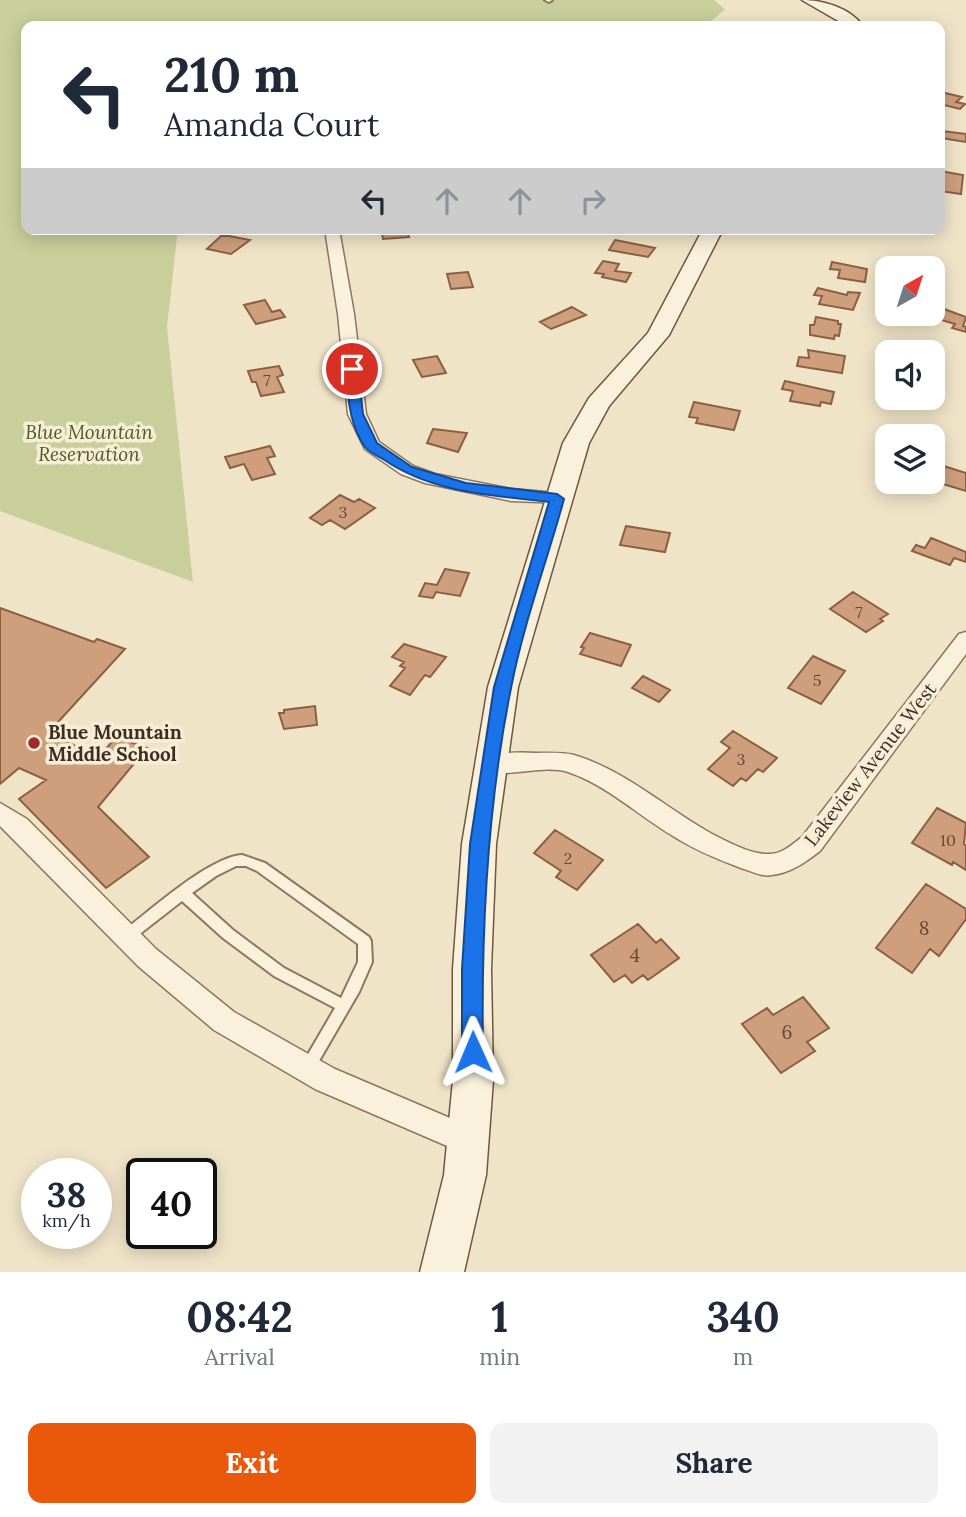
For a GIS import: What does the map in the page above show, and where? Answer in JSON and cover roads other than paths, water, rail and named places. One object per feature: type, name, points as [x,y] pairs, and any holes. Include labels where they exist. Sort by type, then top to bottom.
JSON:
[{"type":"street","points":[[809,0],[851,21]]},
{"type":"street","points":[[333,235],[346,311],[357,414],[371,446],[407,470],[431,479],[511,495],[557,499]]},
{"type":"street","points":[[442,1272],[465,1175],[473,1080],[472,969],[479,844],[503,687],[557,499],[576,443],[598,403],[658,335],[709,235]]},
{"type":"street","name":"Lakeview Avenue West","points":[[491,764],[523,761],[570,763],[622,789],[681,829],[720,850],[760,864],[772,865],[794,857],[811,844],[966,639]]},
{"type":"street","points":[[0,813],[18,826],[126,937],[193,998],[243,1033],[367,1100],[468,1140]]},
{"type":"lane","points":[[126,937],[234,861],[249,861],[364,941],[365,962],[344,1006],[307,1068]]},
{"type":"lane","points":[[184,894],[228,934],[279,972],[344,1006]]},
{"type":"place","name":"Blue Mountain Middle School","points":[[34,743]]},
{"type":"park label","name":"Blue Mountain Reservation","points":[[89,443]]}]
